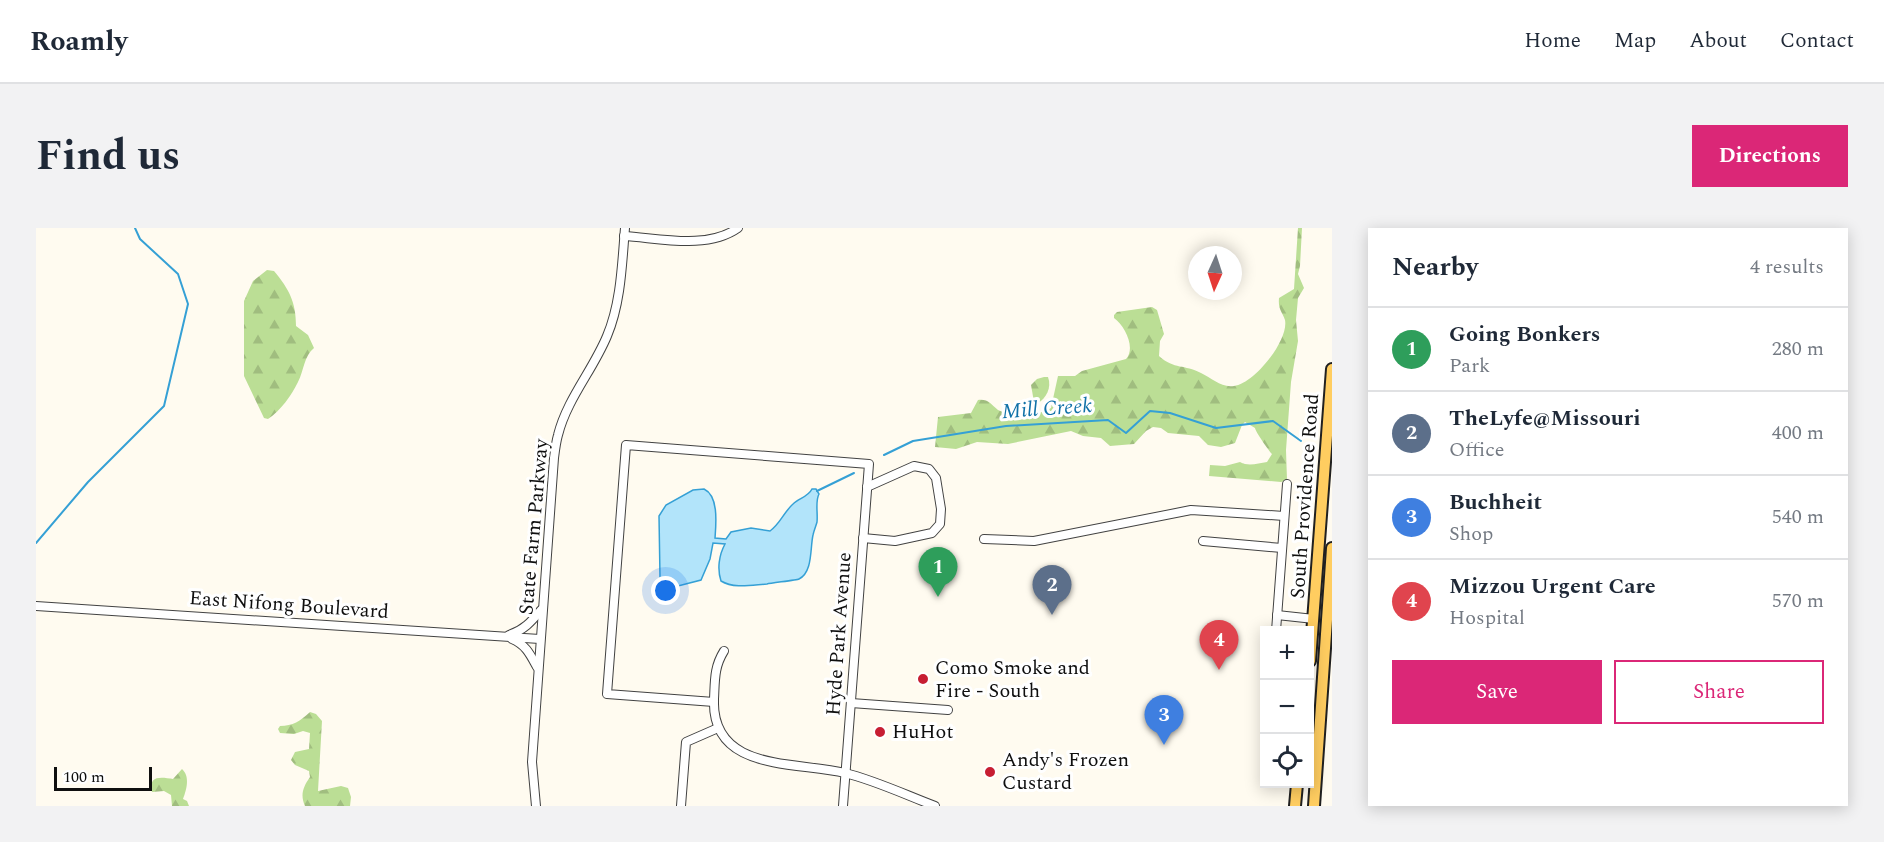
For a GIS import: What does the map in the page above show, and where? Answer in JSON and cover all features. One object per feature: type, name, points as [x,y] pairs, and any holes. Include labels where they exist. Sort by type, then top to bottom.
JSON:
[{"type":"main road","name":"South Providence Road","points":[[1313,626],[1332,369]]},
{"type":"main road","points":[[1320,533],[1325,546],[1320,613],[1329,621]]},
{"type":"main road","name":"South Providence Road","points":[[1314,806],[1329,621],[1332,548]]},
{"type":"main road","points":[[1314,619],[1319,636],[1315,695],[1321,712]]},
{"type":"main road","points":[[1295,806],[1297,788]]},
{"type":"street","points":[[624,232],[690,241],[713,240],[738,228]]},
{"type":"street","name":"State Farm Parkway","points":[[536,806],[532,762],[553,469],[558,435],[567,410],[609,332],[618,293],[624,232]]},
{"type":"street","name":"Hyde Park Avenue","points":[[714,702],[607,694],[626,445],[869,464],[843,806]]},
{"type":"street","points":[[863,538],[895,541],[932,533],[940,524],[941,509],[936,478],[929,469],[914,466],[867,487]]},
{"type":"street","points":[[1276,626],[1287,484]]},
{"type":"street","points":[[984,539],[1034,541],[1191,510],[1284,516]]},
{"type":"street","points":[[1203,541],[1282,548]]},
{"type":"street","name":"East Nifong Boulevard","points":[[36,606],[540,639]]},
{"type":"street","points":[[505,636],[527,626],[542,609]]},
{"type":"street","points":[[1277,615],[1314,619]]},
{"type":"street","points":[[505,636],[522,643],[530,652],[538,668]]},
{"type":"street","points":[[724,651],[717,663],[714,713],[718,728],[733,747],[752,757],[846,773],[935,806]]},
{"type":"street","points":[[851,704],[948,710]]},
{"type":"street","points":[[681,806],[686,742],[718,728]]},
{"type":"green space","points":[[1298,228],[1302,228],[1298,274],[1304,288],[1298,298],[1296,320],[1298,341],[1291,382],[1286,450],[1287,480],[1281,482],[1209,476],[1210,465],[1267,462],[1272,454],[1255,428],[1245,422],[1235,443],[1221,447],[1208,445],[1199,436],[1168,433],[1161,428],[1153,427],[1134,444],[1110,446],[1101,438],[1083,436],[1071,431],[1008,444],[977,442],[956,449],[935,447],[938,417],[971,413],[978,400],[987,401],[998,410],[1010,414],[1025,415],[1046,411],[1051,408],[1058,376],[1075,376],[1082,371],[1126,359],[1130,349],[1128,337],[1114,318],[1117,312],[1152,307],[1157,310],[1164,334],[1160,341],[1159,356],[1170,363],[1195,370],[1225,386],[1234,386],[1251,378],[1268,360],[1282,338],[1285,320],[1279,298],[1294,289]]},
{"type":"green space","points":[[267,270],[274,271],[288,290],[295,310],[296,326],[308,335],[314,348],[308,355],[292,392],[268,419],[264,418],[244,376],[244,301],[253,281]]},
{"type":"green space","points":[[1048,377],[1049,381],[1047,392],[1038,403],[1034,402],[1031,385],[1037,379]]},
{"type":"green space","points":[[310,712],[316,714],[322,721],[318,791],[341,786],[348,788],[351,797],[350,806],[305,806],[303,802],[304,788],[310,777],[309,771],[295,765],[291,760],[295,752],[309,749],[310,733],[303,731],[294,734],[280,733],[278,729],[280,726],[296,722]]},
{"type":"green space","points":[[182,769],[187,779],[183,799],[189,806],[172,806],[171,795],[164,791],[152,792],[151,786],[156,778],[173,779]]},
{"type":"water","points":[[704,489],[709,493],[714,504],[715,538],[726,539],[731,532],[751,528],[770,531],[793,504],[812,489],[816,489],[819,494],[817,522],[809,565],[803,576],[799,579],[767,584],[743,586],[726,583],[721,581],[719,567],[725,544],[713,543],[710,559],[701,580],[678,586],[662,583],[659,516],[666,505],[693,490]]},
{"type":"waterway","points":[[36,543],[88,482],[164,406],[188,304],[178,274],[140,239],[135,228]]},
{"type":"waterway","name":"Mill Creek","points":[[884,455],[913,441],[1006,426],[1108,420],[1126,433],[1150,411],[1170,413],[1216,428],[1273,421],[1301,441]]},
{"type":"waterway","name":"Mill Creek","points":[[817,491],[854,473]]},
{"type":"place","name":"Going Bonkers","points":[[938,597]]},
{"type":"place","name":"TheLyfe@Missouri","points":[[1052,615]]},
{"type":"place","name":"Mizzou Urgent Care","points":[[1219,670]]},
{"type":"place","name":"Como Smoke and Fire - South","points":[[923,679]]},
{"type":"place","name":"HuHot","points":[[880,732]]},
{"type":"place","name":"Buchheit","points":[[1164,745]]},
{"type":"place","name":"Andy's Frozen Custard","points":[[990,772]]}]
